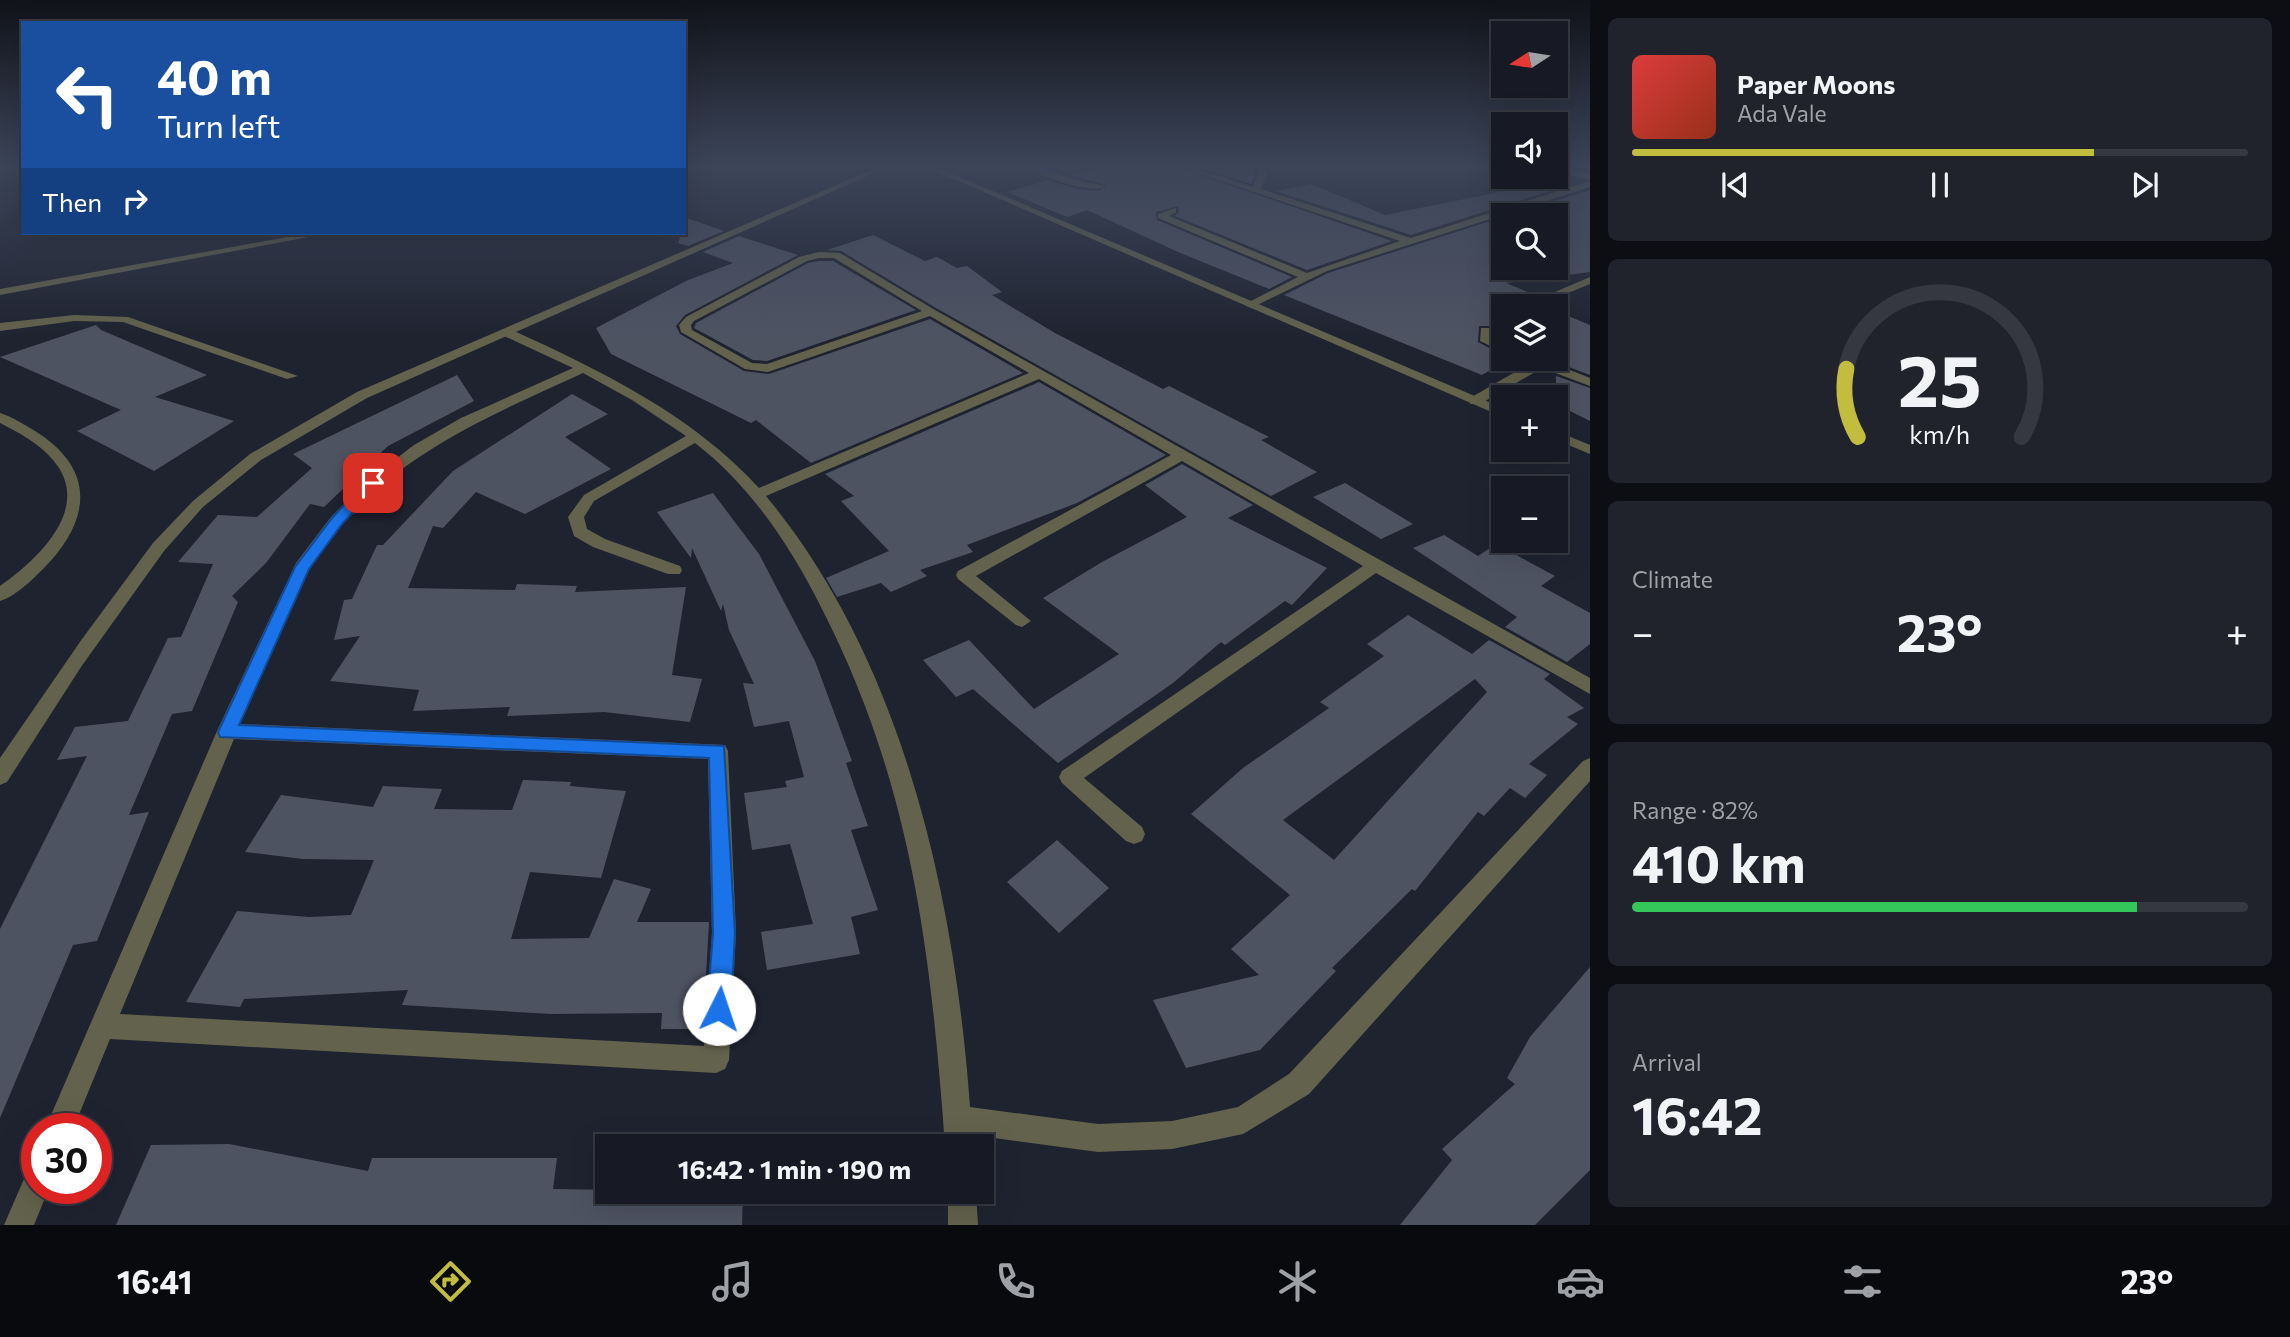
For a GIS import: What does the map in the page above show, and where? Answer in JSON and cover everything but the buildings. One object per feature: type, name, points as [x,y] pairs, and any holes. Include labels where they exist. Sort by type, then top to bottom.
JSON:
[{"type":"street","points":[[0,776],[36,718],[150,556],[198,504],[248,462],[298,428],[362,395],[752,224]]},
{"type":"street","points":[[1064,224],[1491,408]]},
{"type":"street","points":[[1181,224],[1307,276]]},
{"type":"street","points":[[1359,224],[1407,240]]},
{"type":"street","points":[[1251,304],[1307,276],[1459,224]]},
{"type":"street","points":[[0,292],[314,235]]},
{"type":"street","points":[[931,312],[768,368],[749,366],[687,332],[685,325],[690,319],[792,265],[819,255],[836,255],[1039,374],[1590,687]]},
{"type":"street","points":[[1556,294],[1590,280]]},
{"type":"street","points":[[0,327],[74,318],[124,319],[292,376]]},
{"type":"street","points":[[506,331],[584,368],[661,412],[695,436],[757,494],[801,555],[847,634],[886,731],[918,832],[943,968],[959,1134]]},
{"type":"street","points":[[1485,331],[1484,338],[1491,342]]},
{"type":"street","points":[[66,1113],[227,732],[302,567],[337,521],[373,483],[419,448],[466,421],[584,368]]},
{"type":"street","points":[[1475,401],[1521,371]]},
{"type":"street","points":[[1562,371],[1590,382]]},
{"type":"street","points":[[757,494],[1039,374]]},
{"type":"street","points":[[0,416],[32,435],[64,463],[76,491],[71,518],[54,551],[28,576],[0,595]]},
{"type":"street","points":[[674,570],[599,543],[580,532],[576,517],[589,498],[695,436]]},
{"type":"street","points":[[1568,440],[1590,450]]},
{"type":"street","points":[[1022,621],[964,575],[1182,455]]},
{"type":"street","points":[[1134,834],[1069,777],[1376,565]]},
{"type":"street","points":[[102,1026],[716,1060],[724,933],[718,751],[227,732]]},
{"type":"street","points":[[958,1119],[1098,1138],[1172,1135],[1243,1120],[1299,1084],[1590,767]]},
{"type":"street","points":[[19,1225],[28,1204]]},
{"type":"street","points":[[962,1204],[963,1225]]},
{"type":"route","points":[[373,483],[337,521],[302,567],[227,732],[718,751],[724,933],[719,1009]]}]
